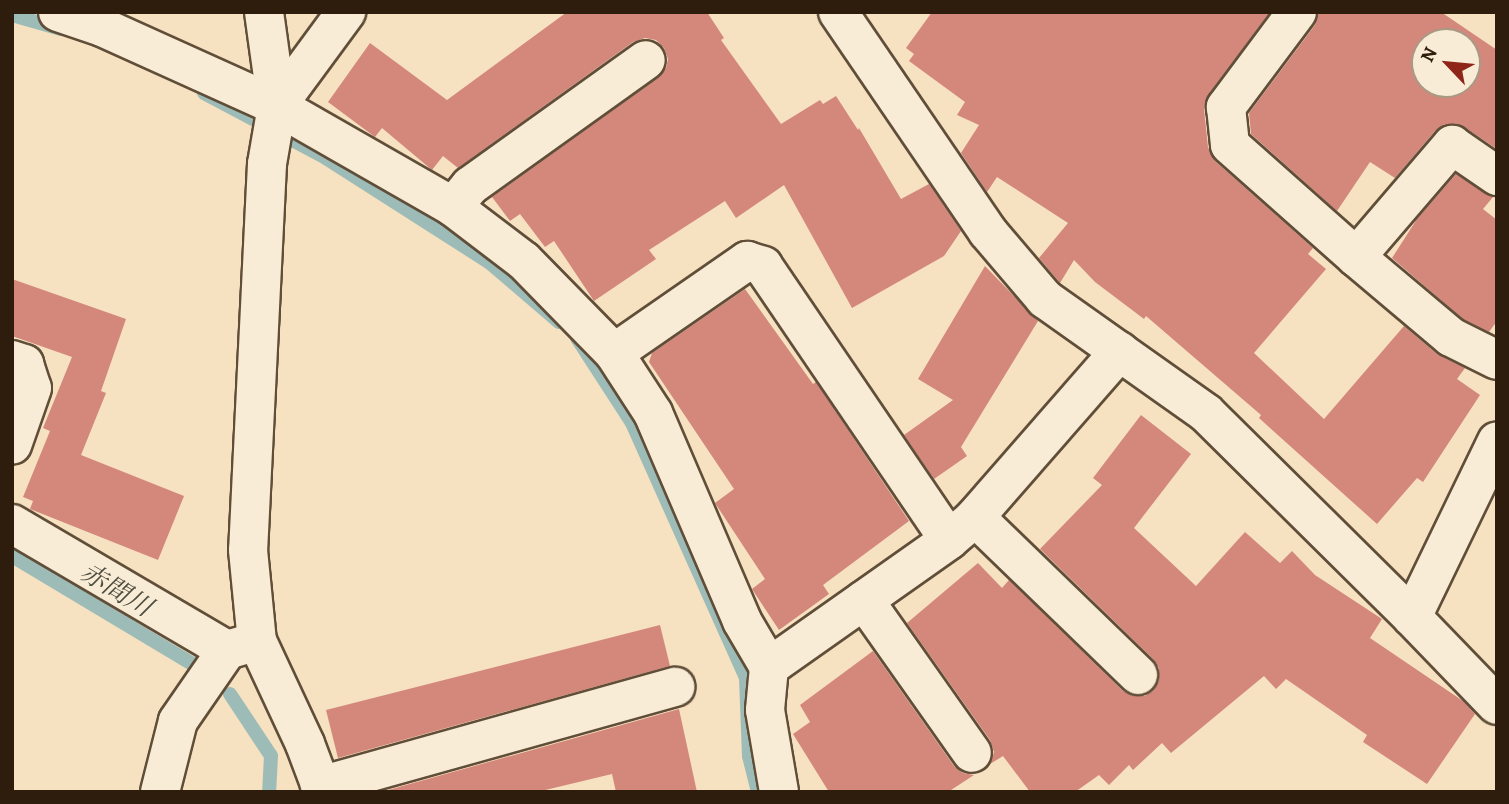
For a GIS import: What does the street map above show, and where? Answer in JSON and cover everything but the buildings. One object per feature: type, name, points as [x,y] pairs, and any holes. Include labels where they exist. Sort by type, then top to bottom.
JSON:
[{"type":"street","points":[[58,12],[102,27],[277,106],[453,207],[524,261],[614,353],[653,413],[737,609],[769,667],[765,710],[779,792]]},
{"type":"street","points":[[160,792],[178,721],[242,646],[267,164],[277,106],[264,12]]},
{"type":"street","points":[[277,106],[346,12]]},
{"type":"street","points":[[838,12],[988,232],[1045,299],[1206,413],[1497,705]]},
{"type":"street","points":[[1297,12],[1226,107],[1230,145],[1451,337],[1497,360]]},
{"type":"street","points":[[453,207],[470,186],[646,60]]},
{"type":"street","points":[[1356,257],[1452,145],[1497,176]]},
{"type":"street","points":[[614,353],[747,261],[763,266],[962,528],[1138,675]]},
{"type":"street","points":[[769,667],[962,528],[1121,351]]},
{"type":"street","points":[[12,360],[24,364],[32,388],[12,445]]},
{"type":"street","points":[[1412,617],[1497,441]]},
{"type":"street","points":[[12,524],[242,646],[305,744],[321,789],[675,687]]},
{"type":"street","points":[[864,600],[972,753]]},
{"type":"waterway","points":[[12,15],[61,29]]},
{"type":"waterway","points":[[204,93],[326,158],[490,263],[559,322]]},
{"type":"waterway","points":[[577,338],[632,423],[746,678],[749,756],[758,792]]},
{"type":"waterway","name":"赤間川","points":[[12,556],[194,665]]},
{"type":"waterway","name":"赤間川","points":[[230,694],[271,756],[269,792]]}]
